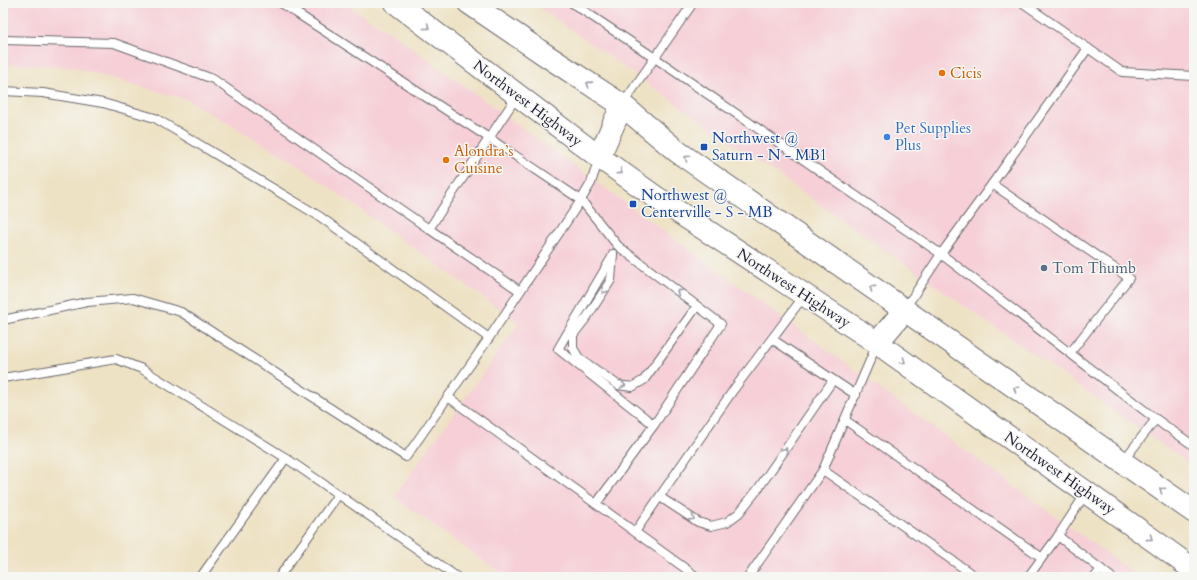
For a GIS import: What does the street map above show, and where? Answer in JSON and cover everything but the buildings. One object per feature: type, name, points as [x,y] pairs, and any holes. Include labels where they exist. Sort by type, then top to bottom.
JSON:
[{"type":"main road","name":"Northwest Highway","points":[[396,3],[599,157],[657,198],[877,343],[1194,570]]},
{"type":"main road","points":[[469,3],[622,105],[678,152],[1194,512]]},
{"type":"main road","points":[[599,157],[622,105]]},
{"type":"main road","points":[[877,343],[904,311]]},
{"type":"lane","points":[[281,3],[489,138],[581,200],[618,246],[721,324],[654,425],[596,504]]},
{"type":"lane","points":[[572,3],[655,58],[941,254],[1166,427],[1194,446]]},
{"type":"lane","points":[[622,105],[692,3]]},
{"type":"lane","points":[[1023,3],[1122,72],[1194,76]]},
{"type":"lane","points":[[3,40],[114,43],[213,79],[428,229],[520,291]]},
{"type":"lane","points":[[904,311],[941,254],[1088,48]]},
{"type":"lane","points":[[3,91],[43,93],[103,103],[155,118],[319,216],[489,338]]},
{"type":"lane","points":[[428,229],[517,95]]},
{"type":"lane","points":[[3,320],[86,302],[133,298],[181,312],[406,457],[489,338],[581,200],[591,184],[599,157]]},
{"type":"lane","points":[[992,184],[1129,278],[1070,353]]},
{"type":"lane","points":[[618,246],[558,349],[654,425]]},
{"type":"lane","points":[[613,254],[611,280],[587,317],[573,335],[573,348],[579,358],[618,384],[632,387],[644,380],[697,306]]},
{"type":"lane","points":[[635,532],[734,389],[804,295]]},
{"type":"lane","points":[[772,339],[856,395]]},
{"type":"lane","points":[[748,577],[823,470],[877,343]]},
{"type":"lane","points":[[3,378],[116,358],[142,369],[286,458],[457,577]]},
{"type":"lane","points":[[660,497],[698,522],[711,526],[727,522],[739,513],[758,489],[833,380]]},
{"type":"lane","points":[[448,397],[697,577]]},
{"type":"lane","points":[[1122,462],[1156,419],[1166,427]]},
{"type":"lane","points":[[845,420],[1042,557]]},
{"type":"lane","points":[[204,577],[202,575],[286,458]]},
{"type":"lane","points":[[823,470],[976,577]]},
{"type":"lane","points":[[1028,577],[1058,536],[1086,492]]},
{"type":"lane","points":[[279,577],[338,495]]},
{"type":"lane","points":[[1058,536],[1111,577]]},
{"type":"lane","points":[[1095,577],[1100,569]]},
{"type":"shaded area","points":[[3,3],[344,3],[397,37],[1139,577],[506,577],[394,497],[519,323],[291,160],[188,100],[73,67],[3,64]]},
{"type":"shaded area","points":[[533,3],[1194,3],[1194,467]]},
{"type":"place","name":"Cicis","points":[[942,73]]},
{"type":"place","name":"Pet Supplies Plus","points":[[887,137]]},
{"type":"place","name":"Northwest @ Saturn - N - MB1","points":[[704,147]]},
{"type":"place","name":"Alondra’s Cuisine","points":[[446,160]]},
{"type":"place","name":"Northwest @ Centerville - S - MB","points":[[633,204]]},
{"type":"place","name":"Tom Thumb","points":[[1044,268]]}]
